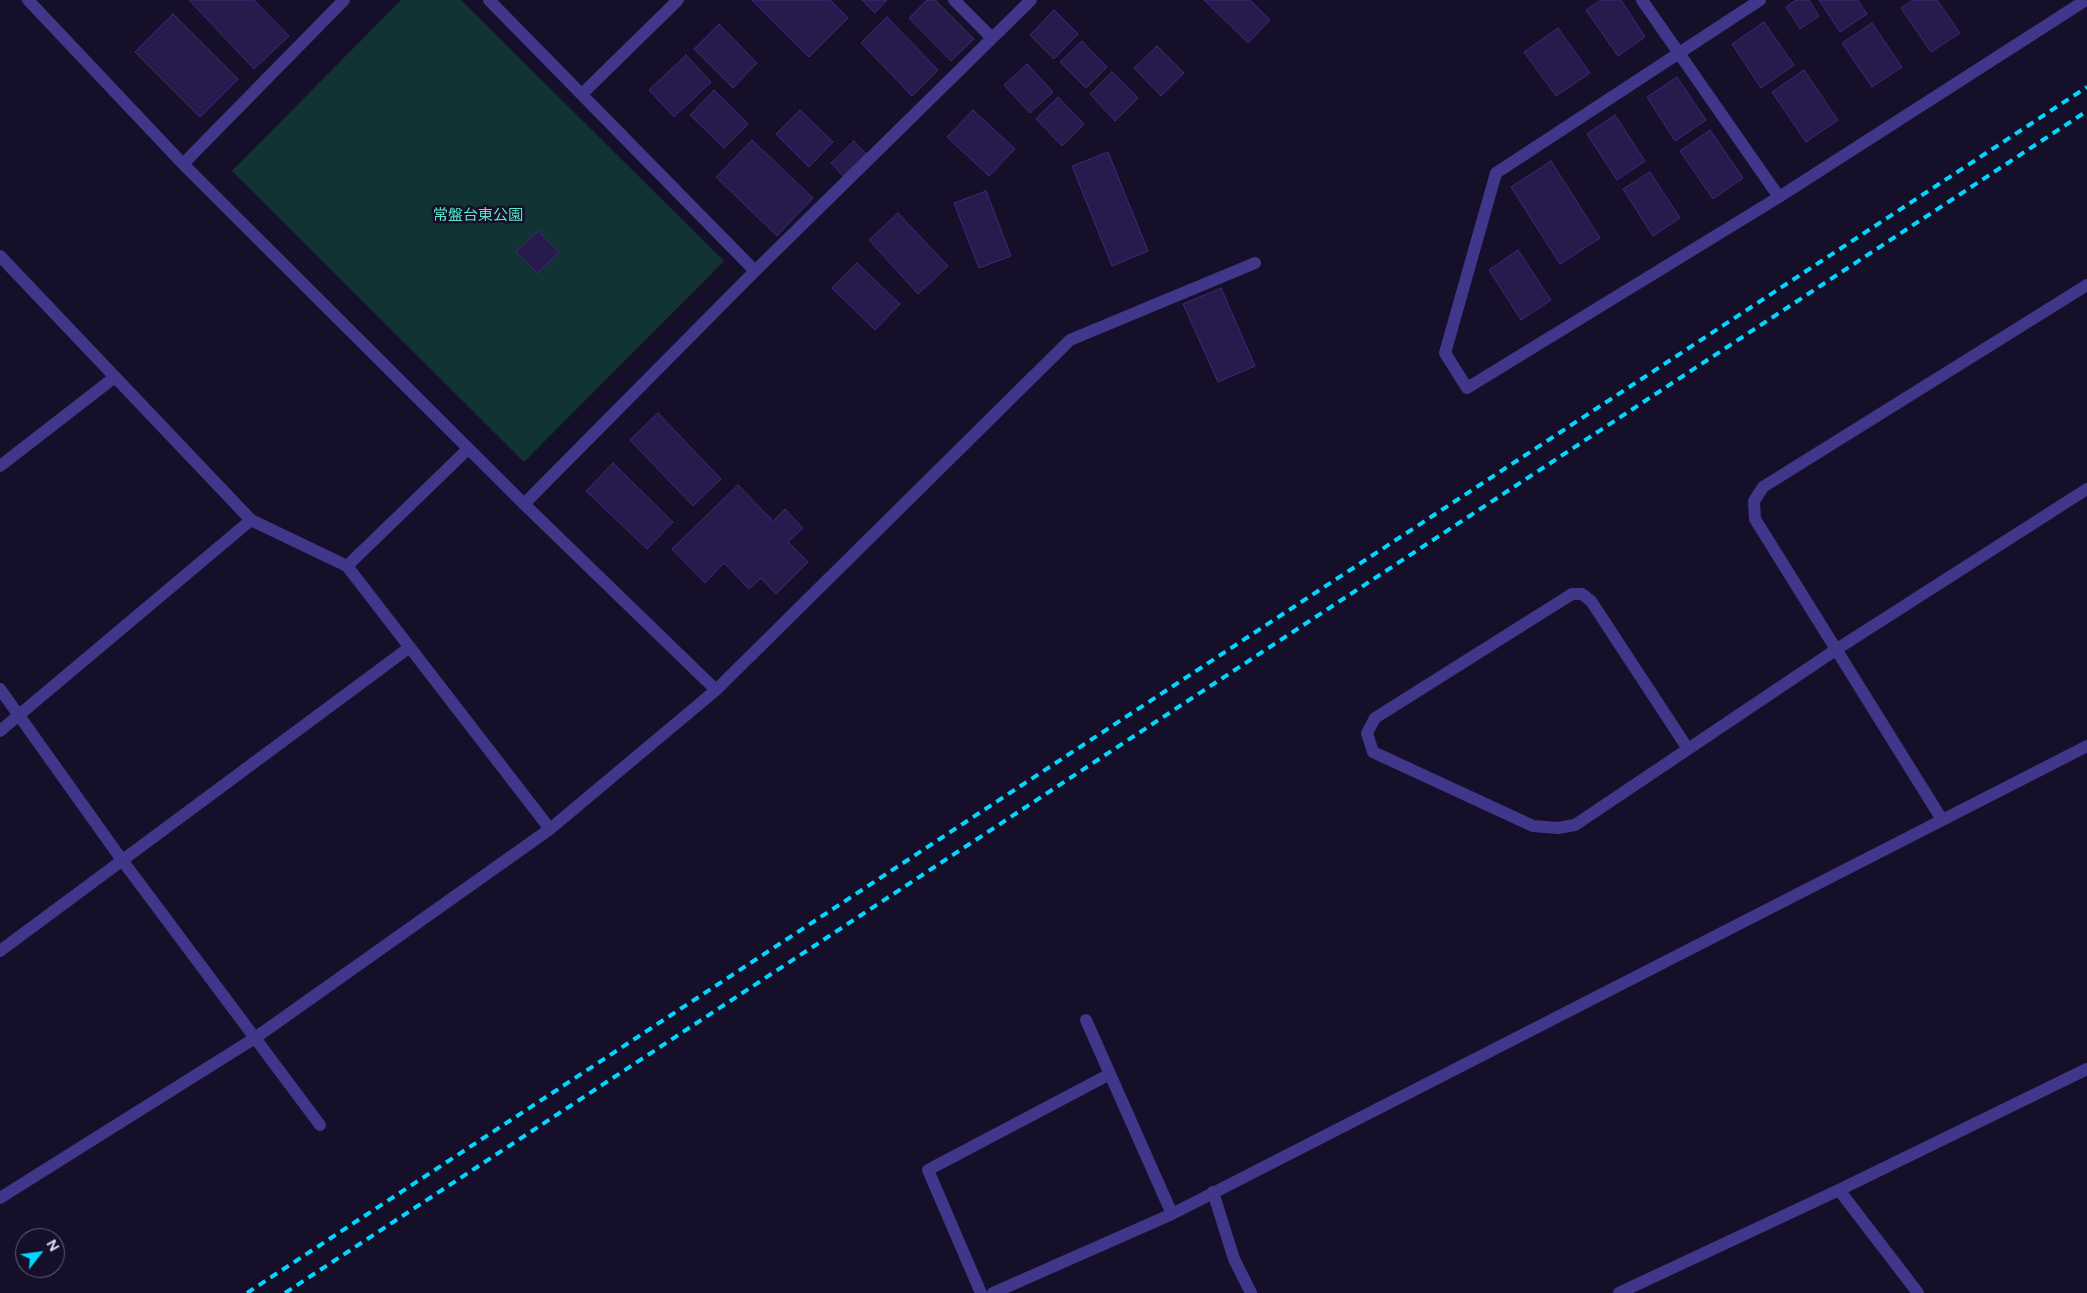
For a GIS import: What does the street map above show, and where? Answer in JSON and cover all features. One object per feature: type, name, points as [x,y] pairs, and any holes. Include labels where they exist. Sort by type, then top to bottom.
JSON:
[{"type":"street","points":[[28,0],[183,164],[468,449],[716,690]]},
{"type":"street","points":[[183,164],[344,0]]},
{"type":"street","points":[[489,0],[756,271]]},
{"type":"street","points":[[582,94],[678,0]]},
{"type":"street","points":[[954,0],[992,38]]},
{"type":"street","points":[[524,504],[756,271],[1031,0]]},
{"type":"street","points":[[1642,0],[1677,54],[1780,197]]},
{"type":"street","points":[[1760,0],[1496,173],[1445,353],[1467,388],[1780,197],[2086,0]]},
{"type":"street","points":[[0,256],[251,520],[347,566],[550,829]]},
{"type":"street","points":[[0,1198],[255,1038],[550,829],[716,690],[1070,340],[1254,263]]},
{"type":"street","points":[[1942,818],[1755,519],[1754,502],[1763,487],[2087,285]]},
{"type":"street","points":[[0,466],[114,377]]},
{"type":"street","points":[[347,566],[468,449]]},
{"type":"street","points":[[1688,749],[1590,601],[1582,594],[1572,594],[1375,718],[1367,733],[1373,752],[1533,826],[1558,828],[1575,826],[1837,649],[2087,489]]},
{"type":"street","points":[[0,732],[251,520]]},
{"type":"street","points":[[0,951],[410,646]]},
{"type":"street","points":[[0,689],[122,860],[320,1125]]},
{"type":"street","points":[[994,1293],[1172,1214],[1942,818],[2087,746]]},
{"type":"street","points":[[1086,1020],[1172,1214]]},
{"type":"street","points":[[1619,1293],[1839,1190],[2087,1069]]},
{"type":"street","points":[[981,1293],[928,1170],[1110,1074]]},
{"type":"street","points":[[1839,1190],[1918,1293]]},
{"type":"street","points":[[1213,1192],[1234,1259],[1251,1293]]},
{"type":"green space","name":"常盤台東公園","points":[[401,0],[461,0],[724,261],[524,462],[232,171]]},
{"type":"building","points":[[189,0],[254,0],[289,36],[254,69]]},
{"type":"building","points":[[752,0],[830,0],[848,18],[809,57]]},
{"type":"building","points":[[862,0],[887,0],[875,13]]},
{"type":"building","points":[[927,0],[935,0],[974,39],[951,61],[909,18]]},
{"type":"building","points":[[1204,0],[1250,0],[1270,20],[1248,43]]},
{"type":"building","points":[[1601,0],[1621,0],[1645,37],[1618,56],[1586,10]]},
{"type":"building","points":[[1796,0],[1809,0],[1819,16],[1800,29],[1786,7]]},
{"type":"building","points":[[1819,0],[1858,0],[1867,14],[1840,32]]},
{"type":"building","points":[[1913,0],[1937,0],[1960,33],[1931,52],[1901,8]]},
{"type":"building","points":[[1054,10],[1078,34],[1054,59],[1030,35]]},
{"type":"building","points":[[173,14],[238,79],[200,117],[135,52]]},
{"type":"building","points":[[887,17],[938,70],[912,96],[861,43]]},
{"type":"building","points":[[1764,22],[1794,65],[1761,88],[1732,44]]},
{"type":"building","points":[[1872,23],[1902,67],[1872,87],[1842,43]]},
{"type":"building","points":[[719,24],[757,63],[733,88],[694,49]]},
{"type":"building","points":[[1558,28],[1590,73],[1556,96],[1524,52]]},
{"type":"building","points":[[1082,41],[1107,67],[1086,88],[1060,62]]},
{"type":"building","points":[[1157,46],[1184,73],[1161,96],[1134,68]]},
{"type":"building","points":[[686,55],[711,82],[674,117],[649,90]]},
{"type":"building","points":[[1027,64],[1053,92],[1030,113],[1004,85]]},
{"type":"building","points":[[1804,70],[1838,120],[1806,142],[1772,92]]},
{"type":"building","points":[[1112,72],[1138,98],[1115,121],[1090,94]]},
{"type":"building","points":[[1677,77],[1706,120],[1675,141],[1647,97]]},
{"type":"building","points":[[714,90],[748,124],[724,148],[690,115]]},
{"type":"building","points":[[1058,97],[1084,124],[1062,146],[1036,119]]},
{"type":"building","points":[[800,110],[833,142],[809,167],[776,134]]},
{"type":"building","points":[[973,110],[1015,149],[989,176],[947,137]]},
{"type":"building","points":[[1615,115],[1645,161],[1617,180],[1587,134]]},
{"type":"building","points":[[1710,130],[1743,178],[1713,199],[1680,151]]},
{"type":"building","points":[[752,140],[813,198],[777,236],[716,177]]},
{"type":"building","points":[[854,141],[866,154],[843,176],[831,163]]},
{"type":"building","points":[[1108,152],[1148,251],[1112,266],[1072,166]]},
{"type":"building","points":[[1551,161],[1600,238],[1560,264],[1511,187]]},
{"type":"building","points":[[1650,172],[1680,218],[1653,236],[1623,189]]},
{"type":"building","points":[[986,191],[1011,256],[979,268],[954,203]]},
{"type":"building","points":[[898,213],[948,266],[918,294],[869,240]]},
{"type":"building","points":[[539,231],[559,253],[537,273],[516,251]]},
{"type":"building","points":[[1518,250],[1551,300],[1521,320],[1489,270]]},
{"type":"building","points":[[857,263],[900,304],[875,330],[832,288]]},
{"type":"building","points":[[1221,288],[1255,366],[1218,382],[1183,304]]},
{"type":"building","points":[[658,413],[721,479],[693,506],[630,440]]},
{"type":"building","points":[[613,463],[673,522],[647,549],[586,491]]},
{"type":"building","points":[[738,485],[773,521],[785,509],[803,528],[788,542],[808,562],[776,594],[761,578],[749,589],[724,563],[705,583],[672,549]]},
{"type":"railway","points":[[247,1293],[2087,87]]},
{"type":"railway","points":[[285,1293],[2087,111]]}]
